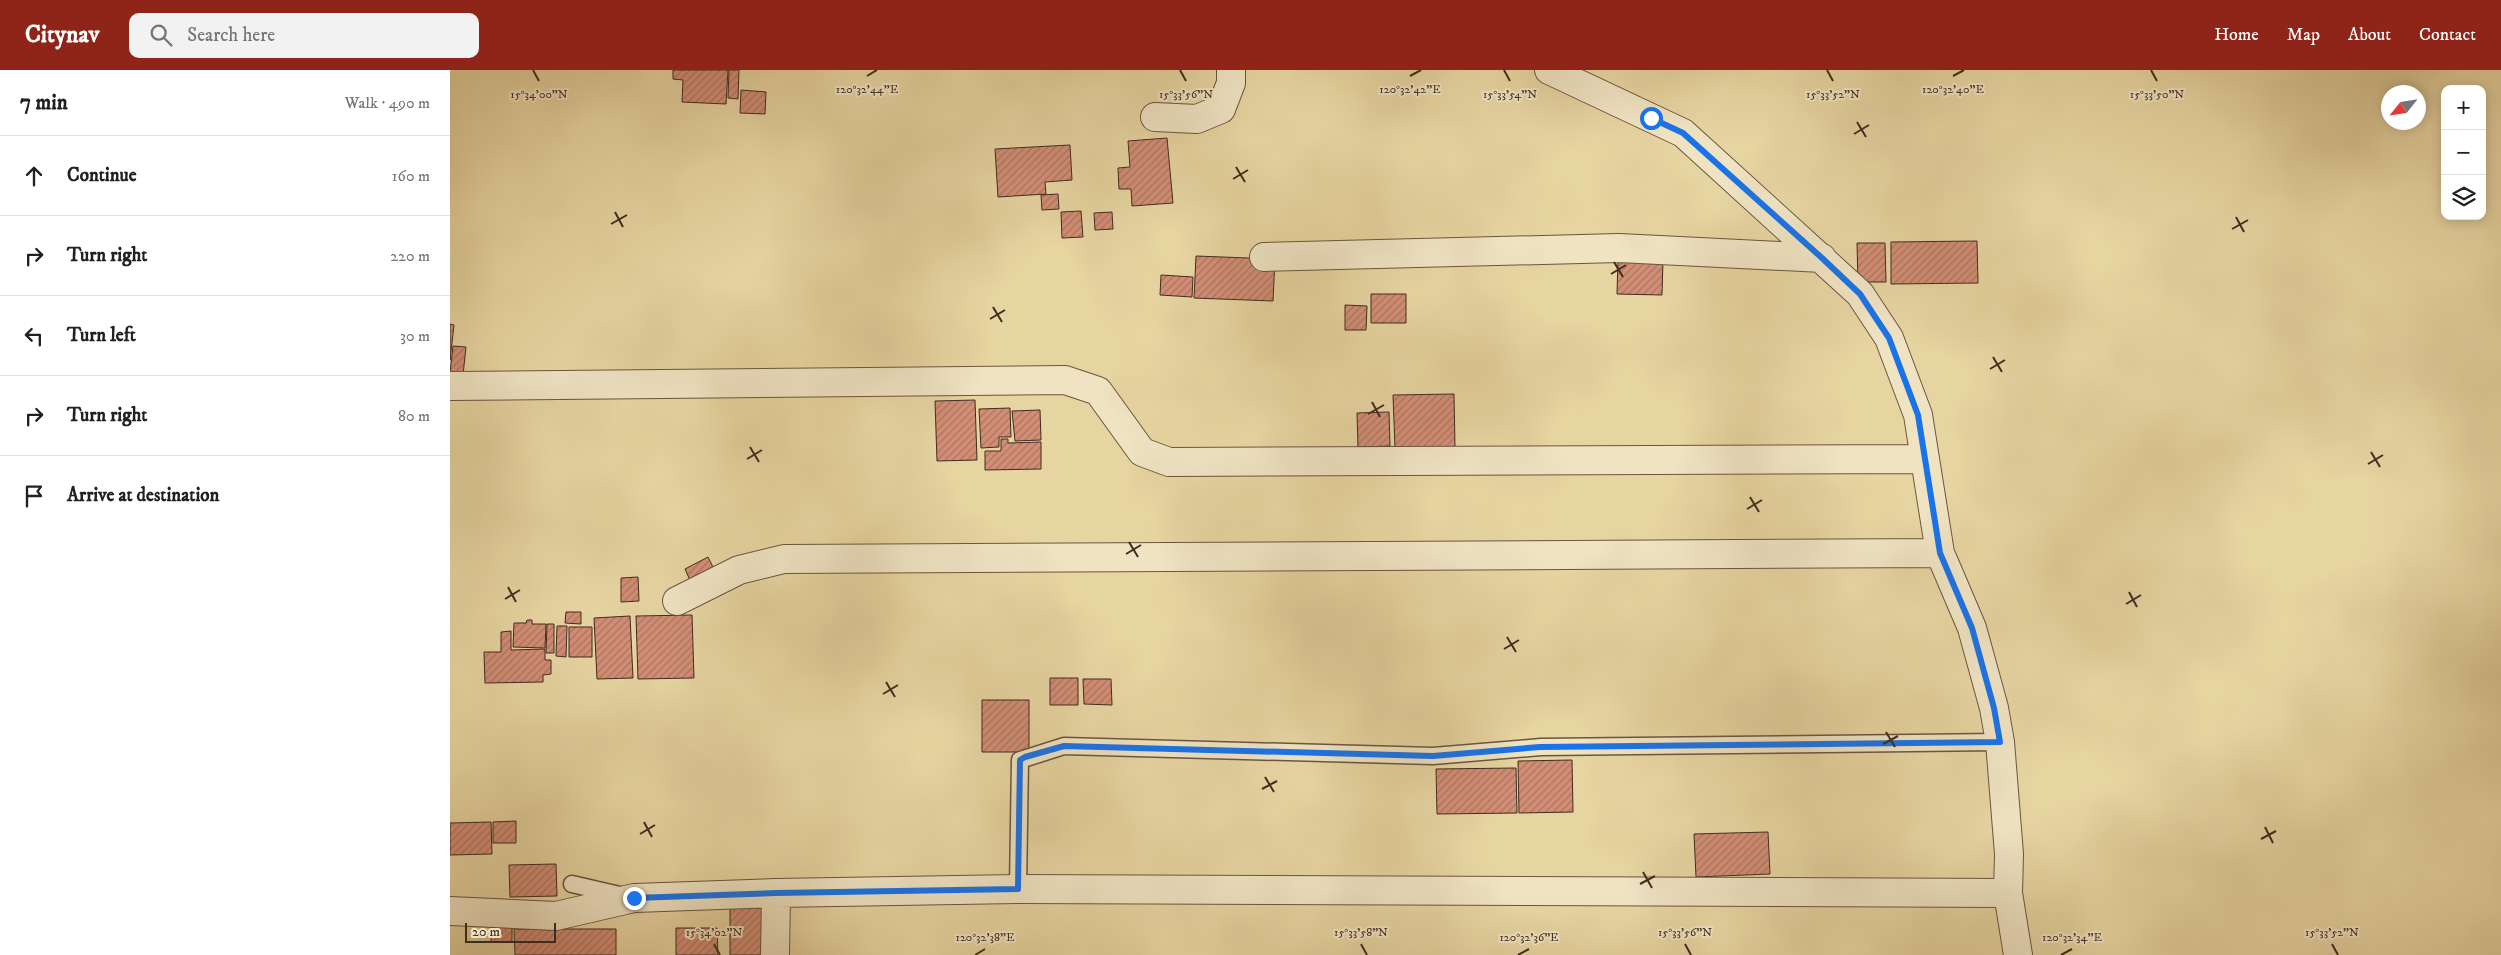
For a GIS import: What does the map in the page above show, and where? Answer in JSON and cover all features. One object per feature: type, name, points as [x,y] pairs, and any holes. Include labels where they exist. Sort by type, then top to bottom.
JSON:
[{"type":"street","points":[[1155,117],[1196,119],[1221,109],[1231,83],[1231,70]]},
{"type":"street","points":[[1549,70],[1683,133],[1860,294],[1889,338],[1918,415],[1940,553],[1972,628],[1994,708],[2000,742],[2008,854],[2008,893],[2018,955]]},
{"type":"street","points":[[1264,257],[1619,248],[1822,258]]},
{"type":"street","points":[[450,386],[1065,380],[1098,391],[1142,452],[1169,462],[1925,459]]},
{"type":"street","points":[[678,601],[739,570],[784,559],[1940,553]]},
{"type":"street","points":[[450,911],[556,916],[634,898],[776,893],[1018,889],[2008,893]]},
{"type":"street","points":[[775,955],[776,893]]},
{"type":"lane","points":[[1018,889],[1020,760],[1064,746],[1433,756],[1540,747],[2000,742]]},
{"type":"lane","points":[[572,884],[634,898]]},
{"type":"building","points":[[673,70],[728,70],[726,104],[682,102],[683,80],[673,79]]},
{"type":"building","points":[[729,70],[739,70],[738,99],[728,98]]},
{"type":"building","points":[[741,90],[766,92],[765,114],[740,113]]},
{"type":"building","points":[[1167,138],[1173,203],[1132,206],[1131,189],[1119,189],[1118,168],[1130,167],[1128,141]]},
{"type":"building","points":[[1070,145],[1072,180],[1045,182],[1046,194],[998,197],[995,149]]},
{"type":"building","points":[[1058,194],[1059,209],[1042,210],[1041,195]]},
{"type":"building","points":[[1081,211],[1083,237],[1062,238],[1061,212]]},
{"type":"building","points":[[1112,212],[1113,229],[1095,230],[1094,213]]},
{"type":"building","points":[[1977,241],[1978,283],[1891,284],[1891,242]]},
{"type":"building","points":[[1857,243],[1885,243],[1886,282],[1858,282]]},
{"type":"building","points":[[1196,256],[1275,259],[1273,301],[1194,298]]},
{"type":"building","points":[[1618,259],[1663,259],[1662,295],[1617,294]]},
{"type":"building","points":[[1161,275],[1193,277],[1192,297],[1160,295]]},
{"type":"building","points":[[1371,294],[1406,294],[1406,323],[1371,323]]},
{"type":"building","points":[[1345,305],[1367,306],[1366,330],[1345,330]]},
{"type":"building","points":[[450,324],[454,325],[450,360]]},
{"type":"building","points":[[453,346],[466,347],[463,375],[450,373]]},
{"type":"building","points":[[1454,394],[1455,447],[1395,448],[1393,395]]},
{"type":"building","points":[[975,400],[977,460],[937,461],[935,401]]},
{"type":"building","points":[[1010,408],[1011,437],[999,437],[999,447],[981,448],[979,409]]},
{"type":"building","points":[[1040,410],[1041,440],[1015,441],[1012,411]]},
{"type":"building","points":[[1389,412],[1390,446],[1358,447],[1357,413]]},
{"type":"building","points":[[1001,439],[1008,439],[1008,443],[1041,442],[1041,469],[985,470],[985,451],[1001,451]]},
{"type":"building","points":[[708,557],[717,575],[693,587],[685,569]]},
{"type":"building","points":[[638,577],[639,601],[621,602],[621,578]]},
{"type":"building","points":[[566,612],[581,612],[581,624],[565,623]]},
{"type":"building","points":[[692,615],[694,678],[638,679],[636,616]]},
{"type":"building","points":[[630,616],[633,678],[597,679],[594,618]]},
{"type":"building","points":[[527,620],[532,620],[532,624],[546,624],[545,648],[513,647],[514,623],[526,623]]},
{"type":"building","points":[[547,624],[554,624],[554,653],[546,653]]},
{"type":"building","points":[[557,626],[567,626],[566,657],[556,656]]},
{"type":"building","points":[[569,627],[592,627],[592,657],[569,657]]},
{"type":"building","points":[[511,631],[511,650],[545,649],[545,660],[551,660],[551,674],[543,675],[543,682],[485,683],[484,652],[501,652],[501,632]]},
{"type":"building","points":[[1050,678],[1078,678],[1078,705],[1050,705]]},
{"type":"building","points":[[1083,679],[1111,679],[1112,705],[1084,704]]},
{"type":"building","points":[[982,700],[1029,700],[1029,752],[982,752]]},
{"type":"building","points":[[1572,760],[1573,812],[1519,813],[1518,761]]},
{"type":"building","points":[[1516,768],[1517,813],[1437,814],[1436,769]]},
{"type":"building","points":[[516,821],[516,843],[493,843],[493,822]]},
{"type":"building","points":[[491,822],[492,854],[450,855],[450,823]]},
{"type":"building","points":[[1768,832],[1770,874],[1696,877],[1694,834]]},
{"type":"building","points":[[556,864],[557,896],[510,897],[509,865]]},
{"type":"building","points":[[770,907],[770,955],[730,955],[730,908]]},
{"type":"building","points":[[491,921],[512,921],[512,942],[491,942]]},
{"type":"building","points":[[676,928],[717,928],[718,955],[676,955]]},
{"type":"building","points":[[514,929],[616,929],[616,955],[515,955]]},
{"type":"route","points":[[634,898],[776,893],[1018,889],[1020,760],[1064,746],[1433,756],[1540,747],[2000,742],[1994,708],[1972,628],[1940,553],[1918,415],[1889,338],[1860,294],[1822,258],[1683,133],[1651,118]]}]
